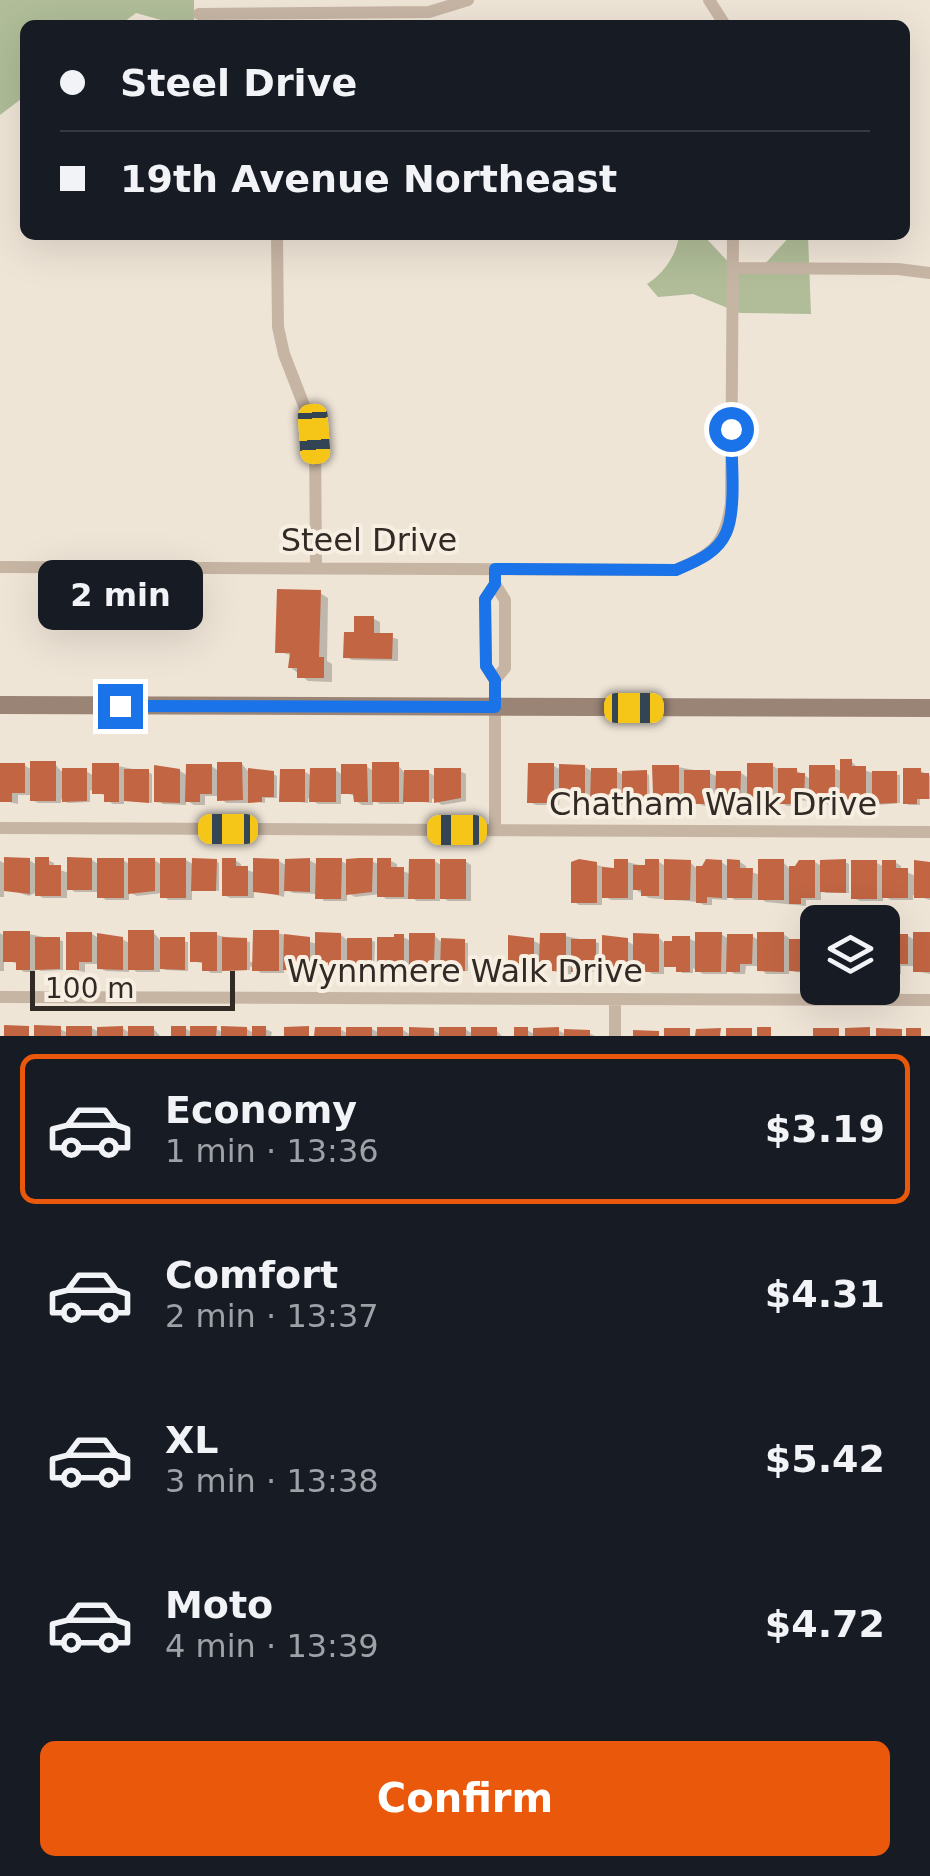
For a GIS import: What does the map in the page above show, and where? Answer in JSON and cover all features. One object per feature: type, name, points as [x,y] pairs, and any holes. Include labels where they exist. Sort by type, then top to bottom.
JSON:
[{"type":"street","points":[[200,14],[279,20],[429,12],[468,0]]},
{"type":"street","points":[[276,240],[278,327],[293,382],[314,434],[316,567]]},
{"type":"street","name":"Steel Drive","points":[[0,566],[676,570],[713,550],[726,533],[730,503],[733,240]]},
{"type":"street","points":[[733,268],[930,272]]},
{"type":"street","points":[[495,569],[495,584],[505,600],[505,668],[495,680],[495,830]]},
{"type":"street","points":[[0,704],[930,708]]},
{"type":"street","name":"Chatham Walk Drive","points":[[0,828],[930,832]]},
{"type":"street","name":"Wynnmere Walk Drive","points":[[0,997],[930,1000]]},
{"type":"street","points":[[615,1000],[615,1036]]},
{"type":"green space","points":[[0,0],[194,0],[194,20],[161,20],[136,13],[127,20],[20,20],[20,100],[0,115]]},
{"type":"green space","points":[[678,240],[708,240],[733,267],[763,266],[786,240],[808,240],[811,314],[740,313],[693,294],[658,297],[647,284],[675,250]]},
{"type":"building","points":[[277,589],[321,590],[319,657],[324,657],[324,678],[297,678],[297,668],[288,668],[290,653],[275,653]]},
{"type":"building","points":[[354,616],[374,616],[374,633],[393,633],[392,659],[343,658],[344,632],[354,632]]},
{"type":"building","points":[[840,759],[852,759],[852,766],[866,766],[866,804],[852,804],[847,797],[840,797]]},
{"type":"building","points":[[30,761],[56,761],[56,801],[30,801]]},
{"type":"building","points":[[217,762],[242,762],[243,800],[217,801]]},
{"type":"building","points":[[372,762],[399,762],[399,802],[372,802]]},
{"type":"building","points":[[0,763],[25,763],[25,793],[12,793],[12,802],[0,802]]},
{"type":"building","points":[[92,763],[119,763],[119,802],[104,802],[104,794],[92,794]]},
{"type":"building","points":[[528,763],[554,763],[554,803],[527,803]]},
{"type":"building","points":[[747,763],[773,763],[773,803],[747,803]]},
{"type":"building","points":[[186,764],[212,764],[212,794],[200,794],[200,802],[185,802]]},
{"type":"building","points":[[341,764],[367,764],[368,802],[354,802],[353,794],[341,794]]},
{"type":"building","points":[[559,764],[585,765],[585,803],[571,803],[571,795],[559,795]]},
{"type":"building","points":[[154,765],[180,769],[180,803],[154,802]]},
{"type":"building","points":[[652,765],[679,765],[679,804],[665,804],[665,796],[653,796]]},
{"type":"building","points":[[809,765],[835,765],[835,804],[822,804],[822,796],[809,796]]},
{"type":"building","points":[[62,768],[87,768],[87,801],[62,802]]},
{"type":"building","points":[[248,768],[274,771],[274,797],[248,803]]},
{"type":"building","points":[[310,768],[336,768],[336,802],[309,802]]},
{"type":"building","points":[[434,768],[461,768],[461,798],[434,803]]},
{"type":"building","points":[[591,768],[617,768],[617,803],[590,803]]},
{"type":"building","points":[[778,768],[797,768],[797,773],[805,773],[804,799],[792,798],[792,804],[778,804]]},
{"type":"building","points":[[903,768],[921,768],[921,773],[929,773],[929,799],[903,804]]},
{"type":"building","points":[[124,769],[149,769],[149,803],[124,801]]},
{"type":"building","points":[[280,769],[305,769],[305,802],[279,802]]},
{"type":"building","points":[[404,770],[429,770],[429,802],[403,802]]},
{"type":"building","points":[[647,770],[647,803],[622,803],[622,771]]},
{"type":"building","points":[[684,770],[710,770],[710,804],[684,799]]},
{"type":"building","points":[[716,771],[741,771],[740,804],[715,803]]},
{"type":"building","points":[[872,771],[897,771],[897,803],[872,804]]},
{"type":"building","points":[[4,857],[30,858],[30,894],[4,891]]},
{"type":"building","points":[[35,857],[49,857],[49,865],[61,865],[61,896],[35,896]]},
{"type":"building","points":[[67,857],[92,858],[92,890],[67,890]]},
{"type":"building","points":[[97,858],[124,858],[124,898],[97,898]]},
{"type":"building","points":[[128,858],[155,858],[155,891],[128,894]]},
{"type":"building","points":[[160,858],[186,858],[186,898],[160,898]]},
{"type":"building","points":[[192,858],[217,859],[216,891],[191,891]]},
{"type":"building","points":[[222,858],[236,858],[236,866],[248,866],[248,896],[222,896]]},
{"type":"building","points":[[253,858],[279,859],[279,895],[253,892]]},
{"type":"building","points":[[310,858],[310,892],[284,891],[285,859]]},
{"type":"building","points":[[316,858],[342,858],[341,899],[315,899]]},
{"type":"building","points":[[373,858],[372,892],[346,895],[346,859]]},
{"type":"building","points":[[377,858],[391,858],[391,867],[404,867],[404,897],[377,897]]},
{"type":"building","points":[[409,859],[435,859],[435,899],[408,899]]},
{"type":"building","points":[[440,859],[466,859],[466,899],[440,899]]},
{"type":"building","points":[[614,859],[628,859],[628,898],[602,898],[602,867],[614,868]]},
{"type":"building","points":[[645,859],[659,859],[659,896],[641,896],[641,890],[633,890],[633,865],[645,865]]},
{"type":"building","points":[[664,859],[691,860],[690,900],[664,900]]},
{"type":"building","points":[[706,859],[722,860],[722,898],[707,897],[707,903],[696,903],[696,866],[702,866]]},
{"type":"building","points":[[727,859],[740,860],[740,868],[753,868],[752,898],[727,898]]},
{"type":"building","points":[[758,859],[784,859],[784,900],[758,900]]},
{"type":"building","points":[[846,859],[846,893],[820,892],[820,860]]},
{"type":"building","points":[[799,860],[815,860],[815,898],[801,898],[801,904],[789,904],[789,866],[795,866]]},
{"type":"building","points":[[851,860],[877,860],[877,899],[851,899]]},
{"type":"building","points":[[882,860],[896,860],[896,868],[908,868],[908,898],[882,898]]},
{"type":"building","points":[[914,860],[930,862],[930,898],[914,898]]},
{"type":"building","points":[[571,862],[597,862],[597,903],[571,903]]},
{"type":"building","points":[[128,930],[154,930],[154,970],[128,970]]},
{"type":"building","points":[[253,930],[279,930],[279,971],[252,971]]},
{"type":"building","points":[[3,931],[30,931],[30,970],[16,970],[16,962],[3,962]]},
{"type":"building","points":[[66,932],[92,932],[92,962],[79,962],[79,970],[66,970]]},
{"type":"building","points":[[190,932],[217,932],[217,971],[202,971],[202,962],[190,962]]},
{"type":"building","points":[[315,932],[341,933],[341,971],[328,971],[328,962],[315,962]]},
{"type":"building","points":[[695,932],[722,932],[721,972],[695,972]]},
{"type":"building","points":[[757,932],[784,932],[784,972],[757,971]]},
{"type":"building","points":[[913,932],[930,932],[930,972],[913,972]]},
{"type":"building","points":[[97,933],[123,937],[123,970],[97,969]]},
{"type":"building","points":[[409,933],[435,933],[434,963],[422,963],[422,971],[409,971]]},
{"type":"building","points":[[540,933],[566,933],[566,972],[552,971],[552,963],[539,963]]},
{"type":"building","points":[[633,933],[659,934],[659,972],[645,972],[645,964],[633,964]]},
{"type":"building","points":[[284,934],[310,937],[310,971],[283,970]]},
{"type":"building","points":[[404,934],[404,970],[377,971],[377,937]]},
{"type":"building","points":[[727,934],[753,934],[752,964],[740,964],[740,972],[726,972]]},
{"type":"building","points":[[900,934],[908,934],[908,964],[900,964]]},
{"type":"building","points":[[508,935],[534,938],[534,971],[508,971]]},
{"type":"building","points":[[602,935],[628,938],[628,972],[602,971]]},
{"type":"building","points":[[672,936],[690,936],[690,972],[664,967],[664,941],[672,941]]},
{"type":"building","points":[[35,937],[60,937],[60,969],[35,970]]},
{"type":"building","points":[[160,937],[185,937],[185,970],[160,969]]},
{"type":"building","points":[[222,937],[247,938],[247,970],[222,971]]},
{"type":"building","points":[[347,938],[372,938],[372,971],[347,970]]},
{"type":"building","points":[[441,938],[465,939],[465,971],[440,971]]},
{"type":"building","points":[[571,939],[596,939],[596,971],[571,972]]},
{"type":"building","points":[[789,939],[800,939],[800,971],[789,971]]},
{"type":"building","points":[[4,1025],[29,1026],[29,1036],[4,1036]]},
{"type":"building","points":[[34,1025],[61,1026],[61,1036],[34,1036]]},
{"type":"building","points":[[66,1026],[92,1026],[92,1036],[66,1036]]},
{"type":"building","points":[[123,1026],[123,1036],[97,1036],[97,1027]]},
{"type":"building","points":[[128,1026],[154,1026],[154,1036],[128,1036]]},
{"type":"building","points":[[171,1026],[186,1026],[186,1036],[171,1036]]},
{"type":"building","points":[[190,1026],[217,1026],[216,1036],[190,1036]]},
{"type":"building","points":[[221,1026],[247,1027],[247,1036],[221,1036]]},
{"type":"building","points":[[252,1026],[266,1026],[266,1036],[252,1036]]},
{"type":"building","points":[[309,1026],[309,1036],[284,1036],[284,1027]]},
{"type":"building","points":[[315,1027],[341,1027],[341,1036],[314,1036]]},
{"type":"building","points":[[346,1027],[372,1027],[372,1036],[346,1036]]},
{"type":"building","points":[[377,1027],[403,1027],[403,1036],[377,1036]]},
{"type":"building","points":[[409,1027],[434,1028],[434,1036],[409,1036]]},
{"type":"building","points":[[439,1027],[466,1027],[466,1036],[439,1036]]},
{"type":"building","points":[[471,1027],[497,1027],[497,1036],[471,1036]]},
{"type":"building","points":[[514,1027],[528,1027],[528,1036],[514,1036]]},
{"type":"building","points":[[559,1027],[559,1036],[533,1036],[533,1028]]},
{"type":"building","points":[[757,1027],[771,1027],[771,1036],[757,1036]]},
{"type":"building","points":[[870,1027],[870,1036],[845,1036],[845,1028]]},
{"type":"building","points":[[664,1028],[690,1028],[690,1036],[664,1036]]},
{"type":"building","points":[[721,1028],[720,1036],[695,1036],[696,1029]]},
{"type":"building","points":[[726,1028],[752,1028],[752,1036],[726,1036]]},
{"type":"building","points":[[813,1028],[839,1028],[839,1036],[813,1036]]},
{"type":"building","points":[[876,1028],[902,1029],[902,1036],[876,1036]]},
{"type":"building","points":[[906,1028],[921,1028],[921,1036],[906,1036]]},
{"type":"building","points":[[564,1029],[590,1030],[590,1036],[564,1036]]},
{"type":"building","points":[[633,1030],[659,1031],[659,1036],[633,1036]]},
{"type":"route","points":[[120,706],[495,707],[495,680],[486,666],[485,599],[495,584],[495,569],[676,570],[697,561],[713,550],[726,533],[731,429]]}]
